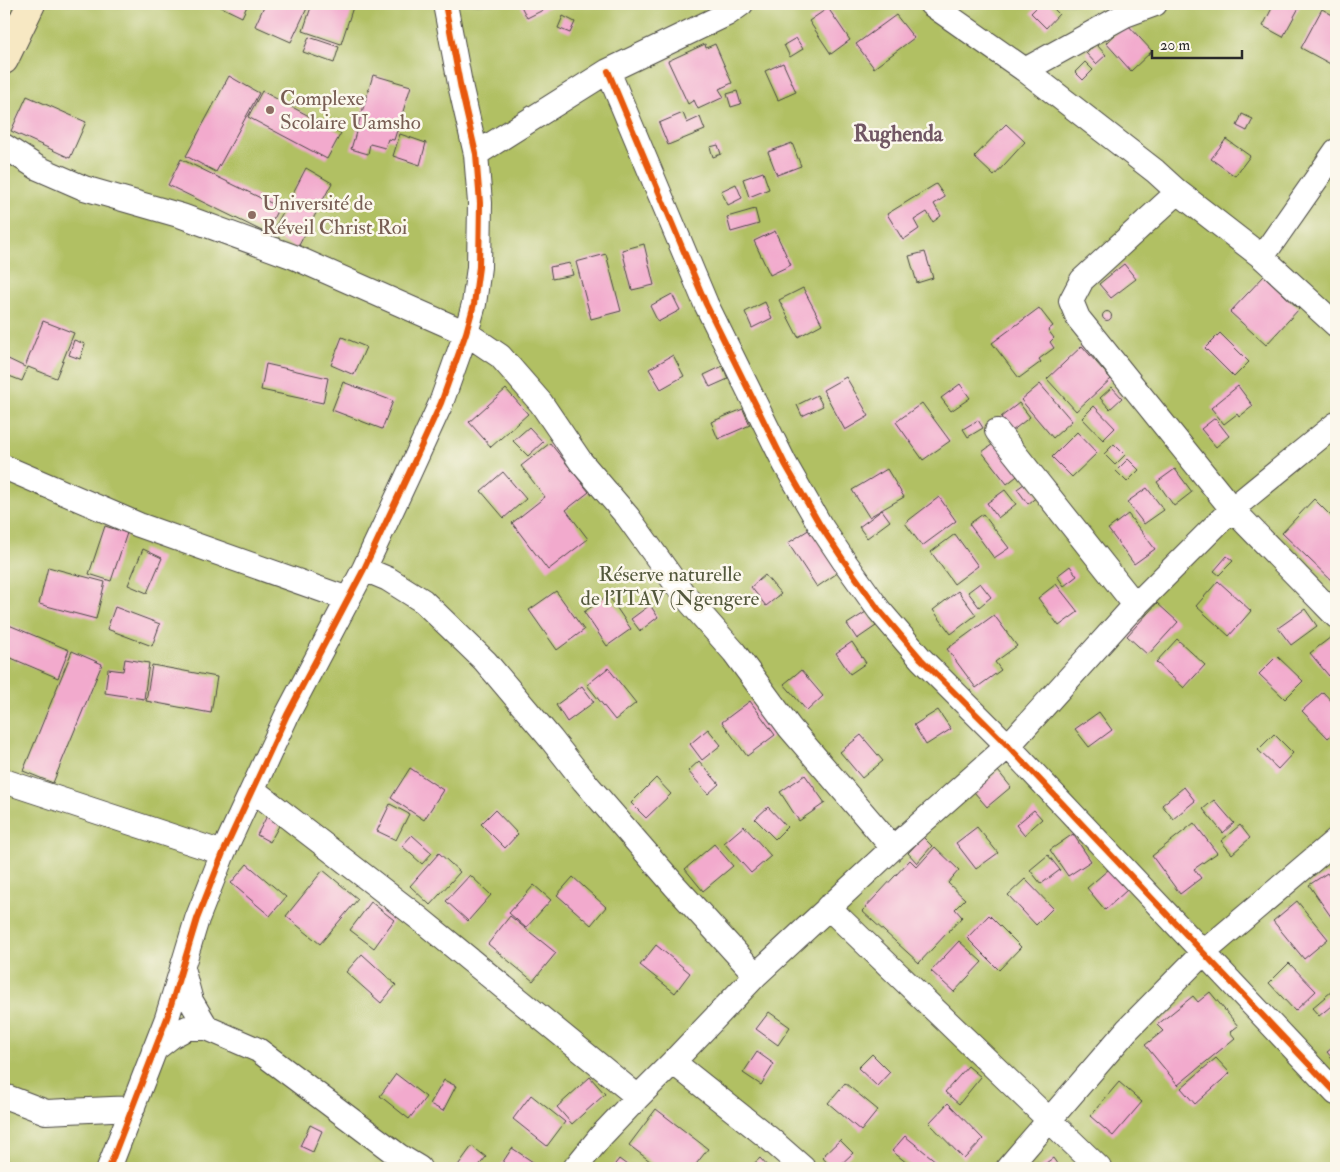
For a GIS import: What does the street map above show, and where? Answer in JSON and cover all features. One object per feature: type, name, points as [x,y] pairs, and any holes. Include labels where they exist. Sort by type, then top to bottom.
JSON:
[{"type":"main road","points":[[4,60],[31,4]]},
{"type":"street","points":[[476,154],[608,71],[727,14],[741,4]]},
{"type":"street","points":[[931,4],[1025,70],[1155,170],[1178,192],[1262,257],[1336,325]]},
{"type":"street","points":[[1025,70],[1125,15],[1155,4]]},
{"type":"street","points":[[109,1168],[167,1018],[197,919],[223,853],[287,715],[364,569],[441,403],[474,304],[479,267],[480,203],[476,154],[440,5]]},
{"type":"street","points":[[608,71],[706,304],[785,464],[820,525],[879,610],[921,659],[1008,746],[1336,1093]]},
{"type":"street","points":[[4,146],[38,168],[84,188],[182,216],[294,257],[466,332],[500,356],[541,403],[581,462],[628,517],[684,595],[734,652],[790,728],[893,848]]},
{"type":"street","points":[[1262,257],[1336,151]]},
{"type":"street","points":[[1178,192],[1082,280],[1071,301],[1078,318],[1232,509],[1336,616]]},
{"type":"street","points":[[575,1168],[638,1097],[674,1062],[756,975],[828,907],[1008,746],[1136,606],[1232,509],[1336,424]]},
{"type":"street","points":[[997,431],[1136,606]]},
{"type":"street","points":[[4,467],[139,525],[348,599]]},
{"type":"street","points":[[364,569],[388,579],[423,601],[485,661],[668,879],[756,975]]},
{"type":"street","points":[[4,781],[223,853]]},
{"type":"street","points":[[253,790],[420,919],[638,1097]]},
{"type":"street","points":[[1008,1168],[1127,1030],[1204,952],[1336,840]]},
{"type":"street","points":[[828,907],[1049,1122],[1099,1168]]},
{"type":"street","points":[[182,968],[191,1001],[207,1028]]},
{"type":"street","points":[[154,1050],[172,1036],[187,1028],[207,1028],[258,1050],[399,1156],[419,1168]]},
{"type":"street","points":[[674,1062],[803,1168]]},
{"type":"street","points":[[4,1096],[46,1112],[133,1108]]},
{"type":"green space","name":"Réserve naturelle de l'ITAV (Ngengere","points":[[4,4],[1336,4],[1336,1168],[4,1168]]},
{"type":"building","points":[[215,4],[248,4],[242,17]]},
{"type":"building","points":[[265,4],[309,4],[291,42],[255,26]]},
{"type":"building","points":[[312,4],[354,4],[341,44],[303,31]]},
{"type":"building","points":[[520,4],[555,4],[527,18]]},
{"type":"building","points":[[1040,4],[1049,4],[1059,14],[1046,28],[1031,13]]},
{"type":"building","points":[[1274,4],[1301,4],[1283,37],[1263,26]]},
{"type":"building","points":[[828,8],[850,40],[831,54],[809,21]]},
{"type":"building","points":[[1322,9],[1336,17],[1336,67],[1301,48]]},
{"type":"building","points":[[896,15],[914,38],[874,68],[856,44]]},
{"type":"building","points":[[563,16],[575,22],[570,33],[558,28]]},
{"type":"building","points":[[1127,24],[1152,51],[1131,71],[1106,43]]},
{"type":"building","points":[[309,37],[339,47],[334,63],[303,52]]},
{"type":"building","points":[[796,38],[803,49],[790,57],[784,45]]},
{"type":"building","points":[[705,44],[706,48],[715,44],[732,83],[719,89],[724,97],[698,109],[694,100],[688,104],[668,61]]},
{"type":"building","points":[[1096,44],[1106,55],[1096,64],[1086,53]]},
{"type":"building","points":[[1085,62],[1093,70],[1083,80],[1075,72]]},
{"type":"building","points":[[783,63],[796,92],[778,100],[765,71]]},
{"type":"building","points":[[373,75],[411,86],[394,140],[388,139],[385,148],[370,144],[368,154],[351,149]]},
{"type":"building","points":[[229,76],[259,93],[216,172],[186,156]]},
{"type":"building","points":[[262,91],[341,133],[327,159],[248,117]]},
{"type":"building","points":[[737,91],[741,104],[731,107],[727,94]]},
{"type":"building","points":[[27,96],[86,122],[70,158],[11,131]]},
{"type":"building","points":[[683,113],[687,123],[700,117],[705,130],[668,145],[659,123]]},
{"type":"building","points":[[1242,114],[1253,119],[1247,131],[1237,126]]},
{"type":"building","points":[[1006,124],[1025,142],[994,176],[974,157]]},
{"type":"building","points":[[400,134],[426,143],[420,165],[393,156]]},
{"type":"building","points":[[1226,139],[1250,156],[1235,176],[1211,159]]},
{"type":"building","points":[[792,143],[801,166],[777,175],[768,152]]},
{"type":"building","points":[[718,145],[721,154],[713,157],[710,147]]},
{"type":"building","points":[[181,159],[279,207],[266,233],[168,185]]},
{"type":"building","points":[[306,168],[332,183],[297,249],[271,235]]},
{"type":"building","points":[[763,172],[769,189],[749,197],[743,179]]},
{"type":"building","points":[[736,184],[742,198],[728,205],[721,191]]},
{"type":"building","points":[[936,184],[945,197],[934,204],[941,216],[933,222],[927,212],[914,220],[919,229],[903,240],[887,214]]},
{"type":"building","points":[[755,209],[759,224],[731,232],[727,217]]},
{"type":"building","points":[[775,231],[791,265],[770,275],[754,241]]},
{"type":"building","points":[[644,244],[654,285],[632,290],[622,250]]},
{"type":"building","points":[[925,252],[933,278],[917,283],[909,256]]},
{"type":"building","points":[[606,254],[621,311],[591,319],[576,262]]},
{"type":"building","points":[[570,263],[573,275],[552,279],[550,267]]},
{"type":"building","points":[[1124,264],[1136,279],[1111,298],[1099,284]]},
{"type":"building","points":[[1264,276],[1299,309],[1266,345],[1230,312]]},
{"type":"building","points":[[803,288],[822,324],[798,337],[779,300]]},
{"type":"building","points":[[672,294],[680,310],[658,322],[650,306]]},
{"type":"building","points":[[765,302],[772,318],[752,328],[745,312]]},
{"type":"building","points":[[1039,308],[1053,326],[1048,330],[1054,338],[1050,342],[1054,348],[1039,359],[1041,362],[1019,378],[992,343]]},
{"type":"building","points":[[1107,312],[1111,316],[1107,320],[1103,316]]},
{"type":"building","points":[[43,321],[74,333],[56,378],[28,367],[22,381],[4,374],[4,357],[25,367]]},
{"type":"building","points":[[1220,333],[1249,362],[1234,377],[1205,348]]},
{"type":"building","points":[[342,337],[366,347],[354,375],[331,365]]},
{"type":"building","points":[[74,340],[85,344],[80,359],[69,355]]},
{"type":"building","points":[[1082,346],[1111,379],[1076,411],[1047,379]]},
{"type":"building","points":[[673,355],[684,376],[661,389],[649,369]]},
{"type":"building","points":[[266,364],[328,378],[323,403],[261,390]]},
{"type":"building","points":[[723,366],[728,379],[710,387],[704,375]]},
{"type":"building","points":[[846,377],[869,416],[845,430],[823,390]]},
{"type":"building","points":[[343,382],[393,401],[382,429],[332,410]]},
{"type":"building","points":[[960,384],[970,398],[951,411],[941,398]]},
{"type":"building","points":[[1040,384],[1072,421],[1053,438],[1021,400]]},
{"type":"building","points":[[1238,386],[1253,406],[1239,417],[1237,414],[1224,424],[1211,408]]},
{"type":"building","points":[[1112,387],[1122,398],[1110,409],[1100,398]]},
{"type":"building","points":[[506,389],[528,414],[491,447],[469,422]]},
{"type":"building","points":[[817,395],[823,406],[802,416],[797,405]]},
{"type":"building","points":[[922,403],[950,441],[923,460],[896,422]]},
{"type":"building","points":[[1019,403],[1030,417],[1012,431],[1001,417]]},
{"type":"building","points":[[1094,406],[1115,428],[1103,440],[1082,418]]},
{"type":"building","points":[[743,409],[750,425],[718,439],[711,422]]},
{"type":"building","points":[[1215,418],[1229,436],[1216,447],[1201,429]]},
{"type":"building","points":[[978,420],[983,428],[968,437],[963,429]]},
{"type":"building","points":[[529,427],[543,442],[528,456],[513,441]]},
{"type":"building","points":[[1077,432],[1097,453],[1072,477],[1052,457]]},
{"type":"building","points":[[997,441],[1021,473],[1007,484],[982,452]]},
{"type":"building","points":[[550,443],[589,492],[566,510],[588,539],[548,570],[512,523],[545,497],[521,466]]},
{"type":"building","points":[[1114,444],[1125,455],[1115,465],[1104,454]]},
{"type":"building","points":[[1128,459],[1139,470],[1127,482],[1116,471]]},
{"type":"building","points":[[887,469],[904,497],[869,517],[852,490]]},
{"type":"building","points":[[1175,469],[1192,492],[1174,506],[1157,482]]},
{"type":"building","points":[[503,472],[526,499],[504,518],[481,491]]},
{"type":"building","points":[[1028,481],[1038,496],[1028,504],[1017,489]]},
{"type":"building","points":[[1147,488],[1164,510],[1144,524],[1127,502]]},
{"type":"building","points":[[1005,490],[1016,504],[998,518],[987,503]]},
{"type":"building","points":[[939,497],[956,521],[922,546],[905,523]]},
{"type":"building","points":[[1314,499],[1336,521],[1336,580],[1334,583],[1282,533]]},
{"type":"building","points":[[882,510],[890,521],[867,538],[859,527]]},
{"type":"building","points":[[983,514],[1009,548],[994,558],[969,524]]},
{"type":"building","points":[[1128,514],[1155,549],[1134,564],[1108,529]]},
{"type":"building","points":[[105,526],[127,533],[111,581],[89,574]]},
{"type":"building","points":[[810,529],[839,572],[817,587],[788,543]]},
{"type":"building","points":[[955,534],[978,566],[954,584],[931,552]]},
{"type":"building","points":[[143,549],[162,558],[147,593],[128,585]]},
{"type":"building","points":[[1227,556],[1233,561],[1219,575],[1214,571]]},
{"type":"building","points":[[1070,566],[1077,576],[1064,586],[1057,576]]},
{"type":"building","points":[[48,567],[105,582],[96,619],[39,604]]},
{"type":"building","points":[[765,575],[781,594],[766,606],[751,587]]},
{"type":"building","points":[[1218,581],[1251,611],[1229,636],[1196,606]]},
{"type":"building","points":[[980,583],[991,597],[979,607],[968,592]]},
{"type":"building","points":[[1056,584],[1078,612],[1059,626],[1038,598]]},
{"type":"building","points":[[556,591],[584,630],[557,650],[529,610]]},
{"type":"building","points":[[958,591],[976,615],[951,634],[933,610]]},
{"type":"building","points":[[608,595],[631,629],[607,646],[584,612]]},
{"type":"building","points":[[1157,603],[1178,622],[1148,655],[1127,636]]},
{"type":"building","points":[[650,605],[658,617],[640,631],[631,619]]},
{"type":"building","points":[[115,607],[160,624],[152,646],[107,629]]},
{"type":"building","points":[[1305,609],[1317,626],[1291,645],[1278,628]]},
{"type":"building","points":[[866,612],[876,626],[857,639],[847,624]]},
{"type":"building","points":[[994,615],[1017,646],[995,662],[1001,670],[976,688],[947,649]]},
{"type":"building","points":[[4,623],[69,650],[58,678],[4,655]]},
{"type":"building","points":[[1335,634],[1336,671],[1329,676],[1310,653]]},
{"type":"building","points":[[1177,639],[1205,665],[1184,688],[1156,662]]},
{"type":"building","points":[[852,642],[866,663],[850,674],[836,653]]},
{"type":"building","points":[[72,651],[102,664],[53,783],[23,771]]},
{"type":"building","points":[[1277,656],[1303,681],[1285,699],[1259,674]]},
{"type":"building","points":[[125,659],[149,663],[144,699],[105,693],[108,669],[123,671]]},
{"type":"building","points":[[152,665],[217,677],[211,713],[146,701]]},
{"type":"building","points":[[608,668],[636,703],[615,720],[587,685]]},
{"type":"building","points":[[801,670],[823,696],[807,711],[784,684]]},
{"type":"building","points":[[582,686],[594,702],[567,722],[556,705]]},
{"type":"building","points":[[1323,692],[1336,706],[1336,731],[1328,738],[1302,711]]},
{"type":"building","points":[[750,701],[775,735],[747,756],[722,722]]},
{"type":"building","points":[[938,710],[951,729],[926,745],[914,725]]},
{"type":"building","points":[[1099,712],[1112,730],[1089,747],[1075,729]]},
{"type":"building","points":[[708,729],[721,745],[702,760],[690,744]]},
{"type":"building","points":[[1274,734],[1293,753],[1278,769],[1258,750]]},
{"type":"building","points":[[861,735],[883,761],[862,778],[840,752]]},
{"type":"building","points":[[699,761],[719,784],[708,794],[688,771]]},
{"type":"building","points":[[410,768],[443,790],[424,820],[391,798]]},
{"type":"building","points":[[998,771],[1011,787],[987,807],[974,792]]},
{"type":"building","points":[[805,775],[825,803],[799,821],[780,792]]},
{"type":"building","points":[[656,778],[671,794],[646,818],[631,803]]},
{"type":"building","points":[[1184,787],[1195,801],[1173,819],[1162,805]]},
{"type":"building","points":[[1214,800],[1234,823],[1223,833],[1203,809]]},
{"type":"building","points":[[390,804],[409,814],[396,840],[377,831]]},
{"type":"building","points":[[768,807],[787,827],[775,839],[755,819]]},
{"type":"building","points":[[495,810],[518,834],[505,848],[481,824]]},
{"type":"building","points":[[1034,810],[1042,819],[1024,835],[1016,825]]},
{"type":"building","points":[[267,816],[280,824],[270,842],[257,835]]},
{"type":"building","points":[[1194,823],[1217,853],[1194,869],[1201,878],[1180,894],[1152,856]]},
{"type":"building","points":[[1240,825],[1250,838],[1232,854],[1221,841]]},
{"type":"building","points":[[744,826],[771,856],[751,873],[724,843]]},
{"type":"building","points":[[977,827],[998,853],[976,869],[956,843]]},
{"type":"building","points":[[1073,834],[1091,861],[1068,876],[1050,850]]},
{"type":"building","points":[[412,835],[432,853],[422,864],[402,846]]},
{"type":"building","points":[[923,837],[932,846],[917,863],[908,853]]},
{"type":"building","points":[[714,844],[733,866],[703,891],[685,869]]},
{"type":"building","points":[[935,847],[959,870],[948,883],[965,899],[955,909],[962,917],[919,963],[862,911],[910,860],[917,867]]},
{"type":"building","points":[[439,853],[460,872],[430,905],[410,886]]},
{"type":"building","points":[[1048,855],[1060,870],[1041,884],[1030,870]]},
{"type":"building","points":[[247,864],[286,897],[270,916],[231,883]]},
{"type":"building","points":[[1109,869],[1127,890],[1105,910],[1087,888]]},
{"type":"building","points":[[323,870],[358,899],[320,944],[286,916]]},
{"type":"building","points":[[1327,873],[1336,886],[1336,919],[1334,921],[1309,885]]},
{"type":"building","points":[[470,875],[491,895],[468,921],[446,901]]},
{"type":"building","points":[[573,877],[606,907],[591,925],[557,895]]},
{"type":"building","points":[[1025,879],[1053,908],[1036,925],[1008,895]]},
{"type":"building","points":[[534,885],[551,900],[526,928],[509,913]]},
{"type":"building","points":[[1297,901],[1328,939],[1304,959],[1273,921]]},
{"type":"building","points":[[371,902],[394,920],[374,948],[350,930]]},
{"type":"building","points":[[989,915],[1021,947],[999,970],[967,938]]},
{"type":"building","points":[[510,916],[556,953],[533,981],[488,944]]},
{"type":"building","points":[[959,941],[982,962],[954,992],[931,971]]},
{"type":"building","points":[[656,945],[690,973],[675,993],[640,965]]},
{"type":"building","points":[[362,954],[396,985],[381,1003],[346,972]]},
{"type":"building","points":[[1289,963],[1316,991],[1295,1011],[1269,983]]},
{"type":"building","points":[[1332,991],[1336,996],[1336,1002],[1319,1016],[1312,1008]]},
{"type":"building","points":[[1210,992],[1238,1026],[1230,1032],[1235,1038],[1178,1085],[1145,1045],[1163,1031],[1157,1025],[1193,996],[1198,1002]]},
{"type":"building","points":[[769,1012],[790,1027],[778,1045],[756,1029]]},
{"type":"building","points":[[1336,1045],[1336,1063],[1327,1052]]},
{"type":"building","points":[[757,1052],[774,1064],[761,1085],[743,1073]]},
{"type":"building","points":[[872,1054],[890,1072],[877,1086],[858,1068]]},
{"type":"building","points":[[1216,1058],[1230,1073],[1195,1104],[1181,1088]]},
{"type":"building","points":[[968,1066],[981,1077],[959,1104],[945,1092]]},
{"type":"building","points":[[396,1074],[426,1097],[409,1119],[380,1096]]},
{"type":"building","points":[[590,1077],[605,1094],[572,1124],[557,1107]]},
{"type":"building","points":[[444,1080],[456,1086],[443,1111],[430,1104]]},
{"type":"building","points":[[1119,1082],[1142,1102],[1113,1136],[1090,1116]]},
{"type":"building","points":[[845,1083],[878,1110],[861,1131],[828,1103]]},
{"type":"building","points":[[531,1095],[565,1122],[547,1146],[513,1119]]},
{"type":"building","points":[[948,1103],[983,1139],[964,1159],[929,1123]]},
{"type":"building","points":[[656,1109],[708,1149],[693,1168],[659,1168],[629,1145]]},
{"type":"building","points":[[310,1125],[322,1131],[313,1152],[300,1146]]},
{"type":"building","points":[[905,1136],[942,1166],[940,1168],[913,1168],[892,1151]]},
{"type":"building","points":[[840,1140],[853,1153],[837,1168],[832,1168],[822,1157]]},
{"type":"building","points":[[472,1146],[486,1157],[477,1168],[456,1168]]},
{"type":"building","points":[[512,1148],[536,1164],[534,1168],[499,1168]]},
{"type":"building","points":[[760,1158],[769,1168],[749,1168]]},
{"type":"building","points":[[1053,1158],[1060,1168],[1039,1168]]},
{"type":"building","points":[[619,1159],[631,1168],[612,1168]]},
{"type":"cycle path","points":[[109,1168],[167,1018],[197,919],[223,853],[287,715],[364,569],[409,473],[441,403],[466,333],[474,304],[479,267],[480,203],[476,154],[461,89],[445,4]]},
{"type":"cycle path","points":[[608,71],[706,304],[785,464],[820,525],[844,561],[879,610],[921,659],[1008,746],[1336,1093]]},
{"type":"place","name":"Complexe Scolaire Uamsho","points":[[270,110]]},
{"type":"place","name":"Université de Réveil Christ Roi","points":[[252,215]]},
{"type":"district","name":"Rughenda","points":[[898,133]]}]
